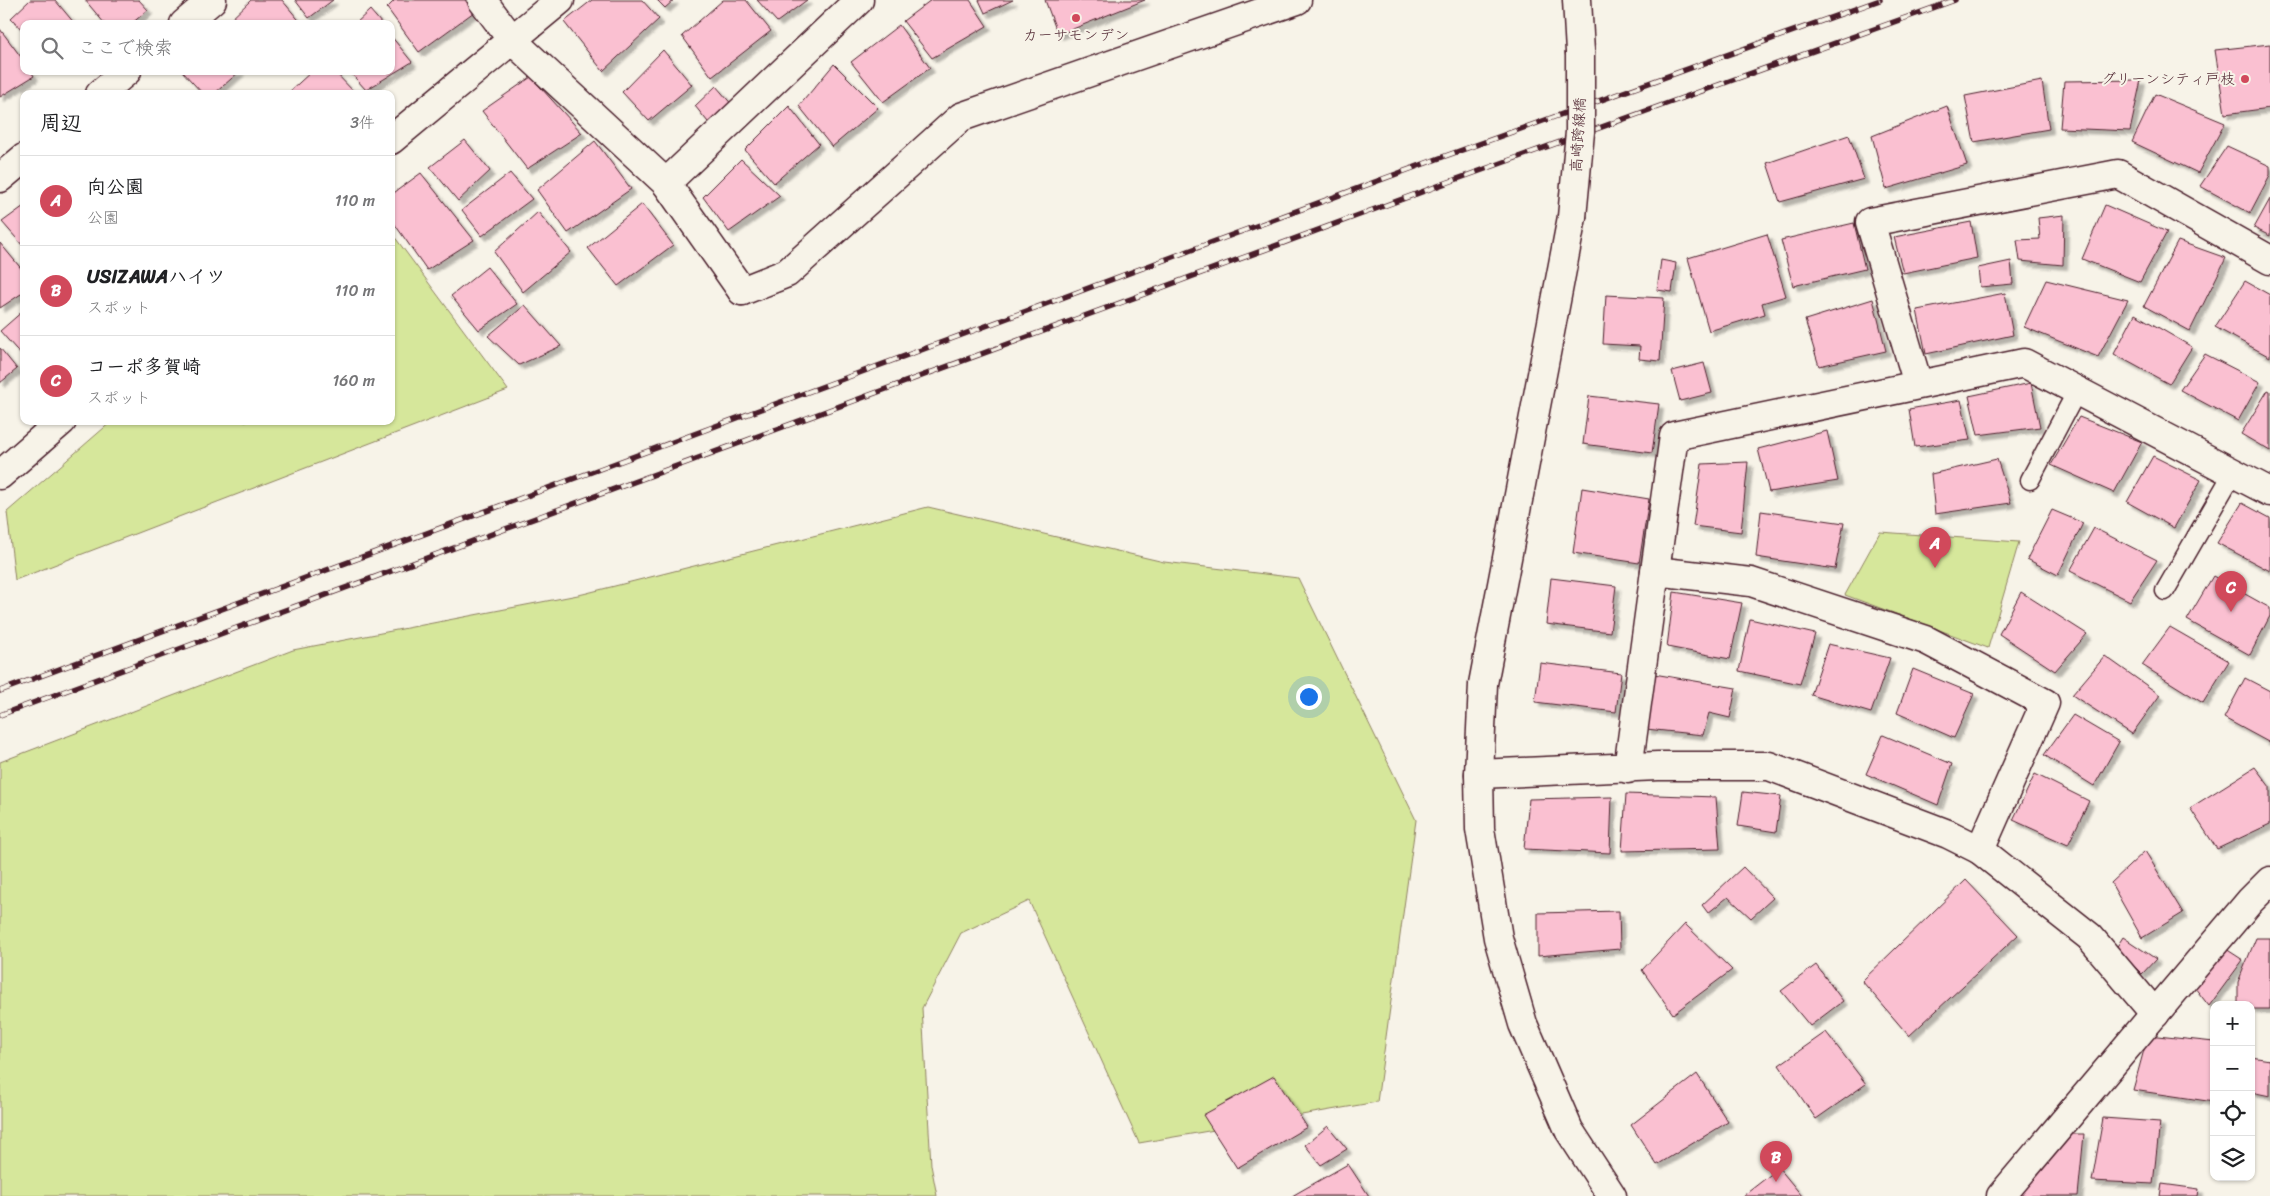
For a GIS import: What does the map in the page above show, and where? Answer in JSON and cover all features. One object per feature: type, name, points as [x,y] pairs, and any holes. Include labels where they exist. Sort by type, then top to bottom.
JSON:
[{"type":"street","points":[[189,20],[212,0]]},
{"type":"street","points":[[482,0],[513,41],[666,183],[742,291],[787,273],[960,117],[1298,0]]},
{"type":"street","points":[[395,137],[513,41],[560,0]]},
{"type":"street","points":[[666,183],[859,0]]},
{"type":"street","name":"高崎跨線橋","points":[[1577,0],[1580,52],[1580,132],[1572,217],[1483,684],[1479,774],[1480,829],[1498,938],[1523,1024],[1570,1130],[1612,1196]]},
{"type":"street","points":[[105,90],[122,75]]},
{"type":"street","points":[[0,178],[20,161]]},
{"type":"street","points":[[1918,384],[1870,222],[2118,174],[2270,260]]},
{"type":"street","points":[[1628,768],[1674,436],[2024,363],[2270,492]]},
{"type":"street","points":[[0,475],[57,425]]},
{"type":"street","points":[[1655,570],[1751,582],[1926,640],[2045,703],[1980,850]]},
{"type":"street","points":[[1479,774],[1658,766],[1768,766],[1948,834],[1980,850],[2090,937],[2155,1014]]},
{"type":"street","points":[[2001,1196],[2250,901],[2270,881]]},
{"type":"lane","points":[[2030,480],[2077,391]]},
{"type":"lane","points":[[2165,591],[2233,472]]},
{"type":"green space","points":[[395,237],[508,390],[15,580],[7,512],[107,425],[395,425]]},
{"type":"green space","points":[[928,507],[1164,562],[1298,578],[1416,820],[1377,1102],[1139,1143],[1029,901],[961,933],[922,1008],[931,1165],[937,1196],[0,1196],[0,762],[293,650],[583,594]]},
{"type":"green space","points":[[1880,532],[2019,542],[1988,648],[1845,595]]},
{"type":"building","points":[[30,0],[55,0],[72,20],[20,20],[20,28],[11,18]]},
{"type":"building","points":[[85,0],[139,0],[148,10],[136,20],[102,20]]},
{"type":"building","points":[[251,0],[282,0],[299,20],[230,20]]},
{"type":"building","points":[[295,0],[333,0],[309,18]]},
{"type":"building","points":[[395,0],[465,0],[474,12],[419,52],[387,8]]},
{"type":"building","points":[[592,0],[642,0],[659,19],[603,71],[564,22]]},
{"type":"building","points":[[657,0],[674,0],[665,8]]},
{"type":"building","points":[[723,0],[746,0],[771,31],[712,77],[682,36]]},
{"type":"building","points":[[757,0],[807,0],[777,22]]},
{"type":"building","points":[[931,0],[970,0],[987,26],[932,58],[903,21]]},
{"type":"building","points":[[979,0],[1013,0],[985,13]]},
{"type":"building","name":"カーサモンデン","points":[[1045,0],[1145,0],[1058,35]]},
{"type":"building","points":[[370,10],[379,20],[359,20]]},
{"type":"building","points":[[899,25],[930,68],[883,102],[851,62]]},
{"type":"building","points":[[0,29],[20,56],[20,75],[34,76],[0,97]]},
{"type":"building","points":[[395,41],[412,62],[395,72]]},
{"type":"building","name":"グリーンシティ戸枝","points":[[2270,44],[2270,108],[2225,114],[2215,50]]},
{"type":"building","points":[[663,50],[692,85],[649,121],[622,92]]},
{"type":"building","points":[[834,64],[878,108],[832,147],[799,106]]},
{"type":"building","points":[[186,75],[235,75],[219,90],[199,90]]},
{"type":"building","points":[[308,75],[338,75],[352,90],[291,90]]},
{"type":"building","points":[[353,75],[391,75],[366,90]]},
{"type":"building","points":[[531,77],[582,133],[527,169],[482,111]]},
{"type":"building","points":[[2141,80],[2130,131],[2060,128],[2064,81]]},
{"type":"building","points":[[2042,81],[2049,129],[1974,142],[1965,96]]},
{"type":"building","points":[[716,86],[733,106],[712,127],[695,106]]},
{"type":"building","points":[[2155,94],[2225,123],[2198,173],[2132,142]]},
{"type":"building","points":[[789,106],[819,144],[774,183],[745,150]]},
{"type":"building","points":[[1947,106],[1967,165],[1886,189],[1872,136]]},
{"type":"building","points":[[1849,135],[1864,179],[1780,202],[1767,163]]},
{"type":"building","points":[[465,140],[490,171],[458,201],[430,167]]},
{"type":"building","points":[[595,141],[631,189],[568,233],[537,190]]},
{"type":"building","points":[[2227,146],[2270,166],[2270,175],[2250,213],[2200,186]]},
{"type":"building","points":[[741,159],[780,196],[729,232],[703,197]]},
{"type":"building","points":[[421,173],[474,240],[427,270],[395,225],[395,192]]},
{"type":"building","points":[[510,173],[532,199],[482,236],[462,210]]},
{"type":"building","points":[[2270,199],[2270,236],[2254,228]]},
{"type":"building","points":[[642,204],[673,245],[618,286],[588,248]]},
{"type":"building","points":[[2105,205],[2167,232],[2140,282],[2082,259]]},
{"type":"building","points":[[20,209],[20,242],[2,222]]},
{"type":"building","points":[[538,212],[571,252],[523,292],[494,252]]},
{"type":"building","points":[[2064,215],[2063,265],[2020,261],[2017,240],[2040,239],[2038,218]]},
{"type":"building","points":[[1971,222],[1977,258],[1903,273],[1894,237]]},
{"type":"building","points":[[1854,223],[1865,269],[1793,286],[1781,240]]},
{"type":"building","points":[[1767,234],[1786,296],[1762,303],[1765,314],[1709,331],[1688,258]]},
{"type":"building","points":[[2178,241],[2226,258],[2190,331],[2144,306]]},
{"type":"building","points":[[0,243],[20,267],[20,295],[0,308]]},
{"type":"building","points":[[1661,260],[1676,263],[1672,292],[1657,290]]},
{"type":"building","points":[[2011,261],[2013,284],[1980,287],[1978,268]]},
{"type":"building","points":[[487,267],[517,304],[479,330],[451,296]]},
{"type":"building","points":[[2046,280],[2128,300],[2098,357],[2024,327]]},
{"type":"building","points":[[2245,281],[2270,295],[2270,357],[2215,327]]},
{"type":"building","points":[[2005,293],[2013,335],[1926,354],[1917,310]]},
{"type":"building","points":[[1606,295],[1664,298],[1660,361],[1639,359],[1640,346],[1603,344]]},
{"type":"building","points":[[1873,299],[1886,351],[1819,366],[1805,320]]},
{"type":"building","points":[[525,305],[561,346],[519,365],[488,336]]},
{"type":"building","points":[[20,314],[20,354],[0,331]]},
{"type":"building","points":[[2135,314],[2192,347],[2169,384],[2114,354]]},
{"type":"building","points":[[0,348],[17,369],[0,383]]},
{"type":"building","points":[[2205,354],[2260,382],[2238,421],[2180,390]]},
{"type":"building","points":[[1704,363],[1712,393],[1680,401],[1672,371]]},
{"type":"building","points":[[2031,383],[2040,427],[1978,435],[1969,396]]},
{"type":"building","points":[[2268,390],[2270,391],[2270,451],[2241,434]]},
{"type":"building","points":[[1589,396],[1659,404],[1652,453],[1583,444]]},
{"type":"building","points":[[1961,400],[1970,440],[1915,447],[1909,409]]},
{"type":"building","points":[[2079,417],[2142,442],[2114,493],[2051,465]]},
{"type":"building","points":[[1827,431],[1838,481],[1769,492],[1758,449]]},
{"type":"building","points":[[2153,456],[2201,480],[2174,528],[2127,502]]},
{"type":"building","points":[[1997,459],[2011,503],[1935,514],[1931,474]]},
{"type":"building","points":[[1748,462],[1741,532],[1693,526],[1702,464]]},
{"type":"building","points":[[1582,488],[1649,499],[1639,563],[1573,553]]},
{"type":"building","points":[[2242,503],[2270,518],[2270,571],[2217,543]]},
{"type":"building","points":[[2052,510],[2083,523],[2058,575],[2027,559]]},
{"type":"building","points":[[1761,511],[1844,523],[1835,569],[1756,557]]},
{"type":"building","points":[[2094,528],[2157,560],[2130,601],[2070,571]]},
{"type":"building","points":[[2213,576],[2270,608],[2270,616],[2250,655],[2187,620]]},
{"type":"building","points":[[1551,578],[1616,586],[1610,632],[1546,624]]},
{"type":"building","points":[[1674,592],[1742,603],[1730,659],[1667,647]]},
{"type":"building","points":[[2021,592],[2087,634],[2055,671],[1999,634]]},
{"type":"building","points":[[1750,619],[1815,634],[1800,684],[1739,671]]},
{"type":"building","points":[[2170,627],[2229,661],[2203,703],[2142,665]]},
{"type":"building","points":[[1828,644],[1890,658],[1871,713],[1811,695]]},
{"type":"building","points":[[2105,656],[2160,695],[2132,734],[2072,695]]},
{"type":"building","points":[[1540,663],[1621,673],[1616,712],[1535,702]]},
{"type":"building","points":[[1913,669],[1974,694],[1954,738],[1897,713]]},
{"type":"building","points":[[1654,674],[1736,688],[1730,718],[1709,713],[1703,735],[1646,729]]},
{"type":"building","points":[[2245,678],[2270,691],[2270,743],[2224,718]]},
{"type":"building","points":[[2073,715],[2119,742],[2094,786],[2044,755]]},
{"type":"building","points":[[1883,735],[1952,764],[1938,805],[1866,774]]},
{"type":"building","points":[[2255,767],[2270,787],[2270,824],[2217,849],[2190,808]]},
{"type":"building","points":[[2035,774],[2089,801],[2068,845],[2013,820]]},
{"type":"building","points":[[1743,792],[1781,796],[1776,832],[1738,826]]},
{"type":"building","points":[[1626,794],[1716,797],[1720,849],[1622,851]]},
{"type":"building","points":[[1612,797],[1610,853],[1524,849],[1529,799]]},
{"type":"building","points":[[2145,851],[2183,913],[2142,938],[2111,883]]},
{"type":"building","points":[[1743,867],[1773,898],[1751,918],[1728,897],[1708,913],[1702,905]]},
{"type":"building","points":[[1966,880],[2018,935],[1909,1036],[1862,981]]},
{"type":"building","points":[[1619,911],[1620,949],[1538,956],[1538,913]]},
{"type":"building","points":[[1685,924],[1732,970],[1673,1014],[1642,970]]},
{"type":"building","points":[[2123,937],[2156,959],[2142,974],[2116,948]]},
{"type":"building","points":[[2256,938],[2270,938],[2270,1009],[2255,1009],[2255,1001],[2238,1001],[2238,982]]},
{"type":"building","points":[[2226,949],[2243,960],[2213,1001],[2210,1001],[2209,1006],[2195,988]]},
{"type":"building","points":[[1816,965],[1843,1001],[1810,1026],[1781,991]]},
{"type":"building","points":[[1826,1032],[1866,1084],[1816,1119],[1779,1065]]},
{"type":"building","points":[[2148,1035],[2210,1042],[2210,1101],[2133,1090]]},
{"type":"building","points":[[2255,1058],[2270,1060],[2270,1096],[2255,1093]]},
{"type":"building","points":[[1697,1074],[1728,1122],[1657,1165],[1631,1125]]},
{"type":"building","points":[[1274,1076],[1307,1127],[1237,1168],[1203,1115]]},
{"type":"building","points":[[2103,1118],[2160,1122],[2153,1184],[2092,1181]]},
{"type":"building","points":[[1328,1126],[1347,1149],[1321,1165],[1305,1145]]},
{"type":"building","points":[[2064,1134],[2084,1134],[2078,1196],[2017,1196]]},
{"type":"building","points":[[1348,1164],[1369,1196],[1292,1196]]},
{"type":"building","points":[[1779,1168],[1802,1196],[1743,1196]]},
{"type":"building","points":[[2162,1184],[2199,1189],[2198,1196],[2160,1196]]},
{"type":"railway","points":[[0,691],[1437,159],[1880,0]]},
{"type":"railway","points":[[0,715],[1446,183],[1955,0]]},
{"type":"place","name":"カーサモンデン","points":[[1076,18]]},
{"type":"place","name":"グリーンシティ戸枝","points":[[2245,79]]},
{"type":"place","name":"向公園","points":[[1935,568]]},
{"type":"place","name":"コーポ多賀崎","points":[[2231,612]]},
{"type":"place","name":"USIZAWAハイツ","points":[[1776,1182]]}]
